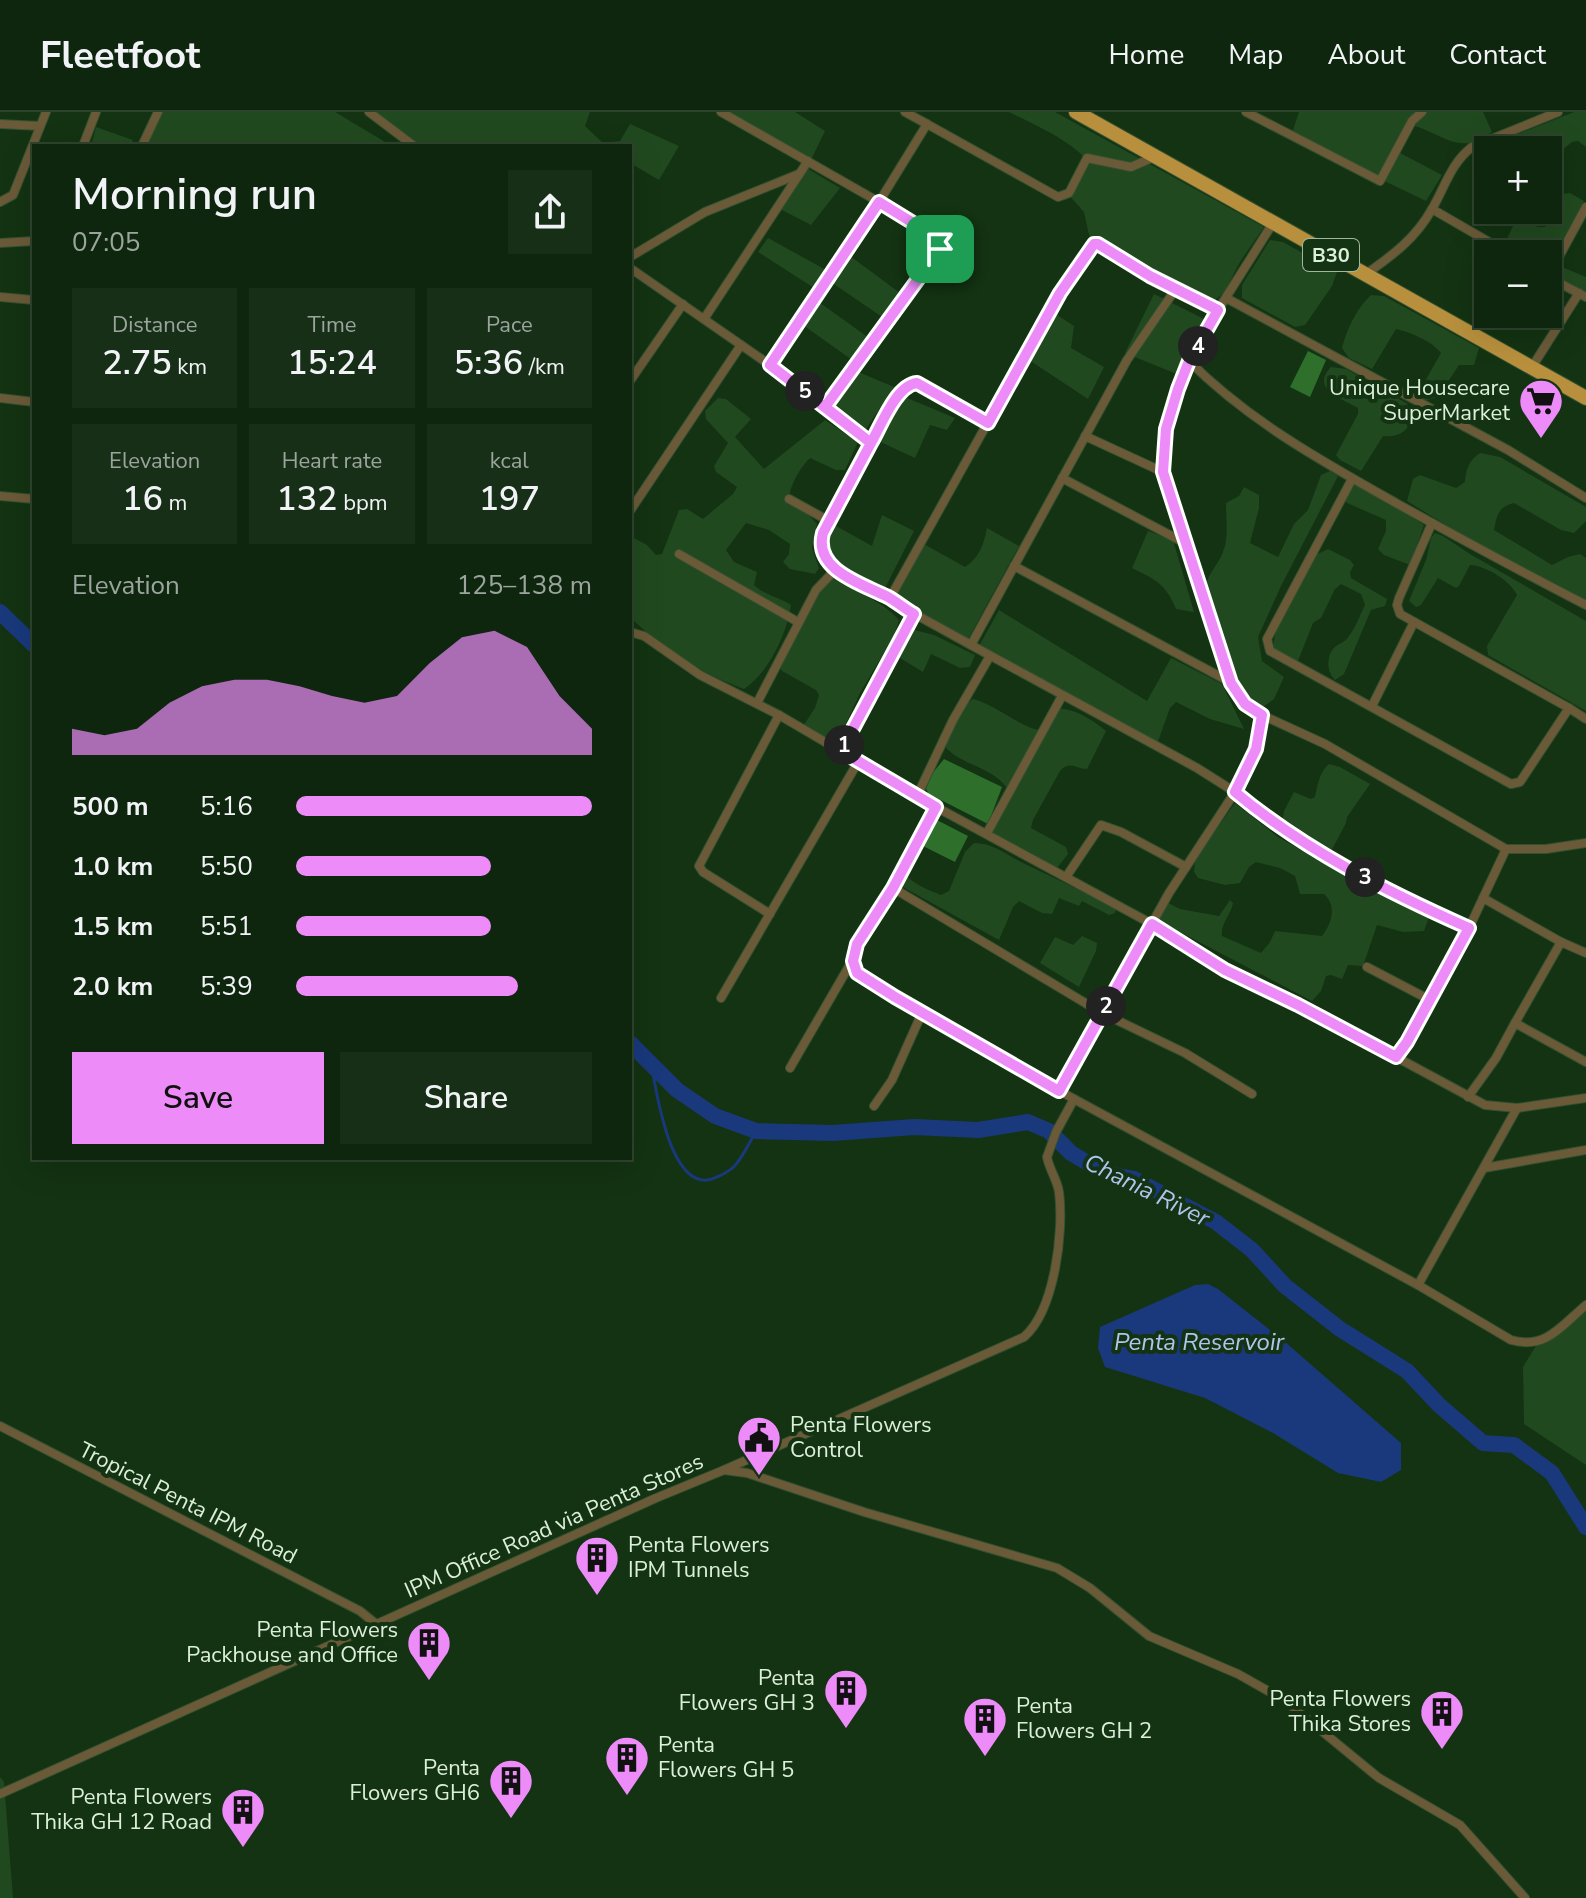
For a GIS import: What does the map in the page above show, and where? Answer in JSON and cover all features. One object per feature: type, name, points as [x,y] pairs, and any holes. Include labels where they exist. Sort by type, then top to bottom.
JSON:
[{"type":"highway","name":"B30","points":[[1076,112],[1586,398]]},
{"type":"street","points":[[33,144],[46,112]]},
{"type":"street","points":[[84,144],[96,112]]},
{"type":"street","points":[[143,144],[158,112]]},
{"type":"street","points":[[369,112],[411,144]]},
{"type":"street","points":[[721,112],[938,239],[940,249],[825,407]]},
{"type":"street","points":[[905,112],[1058,197],[1069,193],[1087,158],[1131,167],[1154,157]]},
{"type":"street","points":[[1246,112],[1380,181],[1412,121],[1422,112]]},
{"type":"street","points":[[1366,274],[1405,246],[1432,209],[1460,156],[1472,147],[1558,112]]},
{"type":"street","points":[[0,124],[40,126]]},
{"type":"street","points":[[770,365],[927,124]]},
{"type":"street","points":[[0,202],[13,195],[32,146]]},
{"type":"street","points":[[704,319],[808,161]]},
{"type":"street","points":[[632,256],[705,212],[799,174]]},
{"type":"street","points":[[1562,251],[1586,207]]},
{"type":"street","points":[[1432,209],[1486,240]]},
{"type":"street","points":[[1273,223],[1189,361],[1166,429],[1163,472],[1183,542],[1231,683],[1245,704],[1262,715],[1325,744],[1506,849],[1546,849],[1586,843]]},
{"type":"street","points":[[0,243],[32,241]]},
{"type":"street","points":[[890,598],[1060,293],[1094,244],[1175,290],[1218,310]]},
{"type":"street","points":[[632,269],[770,365],[871,443]]},
{"type":"street","points":[[1532,367],[1583,295],[1562,284]]},
{"type":"street","points":[[971,645],[1135,348],[1175,290]]},
{"type":"street","points":[[0,297],[32,300]]},
{"type":"street","points":[[1226,298],[1508,450],[1586,498]]},
{"type":"street","points":[[632,378],[683,304]]},
{"type":"street","points":[[632,508],[741,345]]},
{"type":"street","points":[[1189,361],[1240,407],[1282,437],[1352,479],[1586,605]]},
{"type":"street","points":[[988,423],[917,383],[901,391],[823,533],[820,548],[835,570],[1197,768],[1336,861],[1413,904],[1469,928]]},
{"type":"street","points":[[0,398],[32,402]]},
{"type":"street","points":[[1085,436],[1163,472]]},
{"type":"street","points":[[1062,478],[1183,542]]},
{"type":"street","points":[[1352,479],[1267,639],[1267,646],[1276,656],[1515,784],[1520,782],[1569,708]]},
{"type":"street","points":[[0,496],[32,499]]},
{"type":"street","points":[[789,499],[829,521]]},
{"type":"street","points":[[1432,523],[1397,605],[1400,614],[1586,719]]},
{"type":"street","points":[[679,554],[798,622]]},
{"type":"street","points":[[1014,566],[1231,683]]},
{"type":"street","points":[[757,703],[816,590],[835,570]]},
{"type":"street","points":[[841,751],[914,614]]},
{"type":"street","points":[[1372,706],[1414,622]]},
{"type":"street","points":[[632,633],[644,636],[680,664],[779,715],[936,807],[1152,924],[1225,970],[1288,1000],[1468,1097],[1485,1105],[1517,1108],[1586,1098]]},
{"type":"street","points":[[917,796],[953,720],[990,656]]},
{"type":"street","points":[[987,833],[1062,696]]},
{"type":"street","points":[[770,914],[703,872],[699,866],[779,715]]},
{"type":"street","points":[[1059,1091],[1152,924],[1235,792],[1256,749],[1262,715]]},
{"type":"street","points":[[721,998],[858,762]]},
{"type":"street","points":[[790,1068],[853,961],[857,944],[893,888],[936,807]]},
{"type":"street","points":[[1066,877],[1101,825],[1121,832],[1186,867]]},
{"type":"street","points":[[1396,1057],[1469,928],[1506,849]]},
{"type":"street","points":[[893,888],[1102,1013],[1185,1053],[1252,1094]]},
{"type":"street","points":[[1483,898],[1586,953]]},
{"type":"street","points":[[1468,1097],[1496,1058],[1561,942]]},
{"type":"street","points":[[853,961],[857,973],[922,1013],[1059,1091],[1418,1285],[1511,1340],[1522,1343],[1543,1341],[1586,1305]]},
{"type":"street","points":[[1367,967],[1430,1000]]},
{"type":"street","points":[[874,1106],[892,1080],[922,1013]]},
{"type":"street","points":[[1515,1023],[1586,1062]]},
{"type":"street","points":[[724,1470],[1030,1332],[1050,1285],[1060,1239],[1059,1189],[1047,1157],[1074,1099]]},
{"type":"street","points":[[1418,1285],[1517,1108]]},
{"type":"street","points":[[1484,1168],[1586,1150]]},
{"type":"street","name":"Tropical Penta IPM Road","points":[[0,1426],[380,1623]]},
{"type":"street","name":"IPM Office Road via Penta Stores","points":[[0,1794],[724,1470],[747,1473],[864,1512],[1057,1568],[1101,1596],[1149,1636],[1238,1674],[1284,1700],[1379,1778],[1460,1825],[1525,1898]]},
{"type":"green space","points":[[160,112],[335,112],[389,144],[145,144]]},
{"type":"green space","points":[[372,112],[590,112],[585,126],[603,143],[620,141],[630,124],[679,146],[659,180],[632,164],[632,144],[418,144]]},
{"type":"green space","points":[[723,112],[795,112],[825,131],[811,160]]},
{"type":"green space","points":[[1009,112],[1055,112],[1264,227],[1221,295],[1207,304],[1196,306],[1184,292],[1097,242],[1089,235],[1084,212],[1067,193],[1086,159],[1060,138]]},
{"type":"green space","points":[[1299,112],[1483,112],[1492,132],[1486,136],[1474,136],[1471,143],[1462,143],[1415,126],[1409,128],[1399,146],[1400,153],[1442,175],[1426,201],[1299,140],[1293,130]]},
{"type":"green space","points":[[1574,112],[1586,112],[1586,147],[1578,141],[1562,150],[1562,136],[1513,136]]},
{"type":"green space","points":[[96,127],[133,140],[131,144],[92,144]]},
{"type":"green space","points":[[805,167],[840,188],[811,225],[778,208]]},
{"type":"green space","points":[[1570,193],[1584,201],[1562,241],[1506,240],[1514,224],[1545,227],[1547,224],[1562,224],[1562,194]]},
{"type":"green space","points":[[768,238],[826,270],[814,288],[758,252]]},
{"type":"green space","points":[[1270,240],[1283,242],[1337,272],[1332,286],[1305,325],[1295,327],[1242,298],[1242,285]]},
{"type":"green space","points":[[846,253],[900,293],[882,317],[828,280]]},
{"type":"green space","points":[[1562,267],[1586,277],[1586,302],[1562,288]]},
{"type":"green space","points":[[1154,294],[1204,319],[1179,375],[1125,353]]},
{"type":"green space","points":[[1371,295],[1384,296],[1479,348],[1474,365],[1459,365],[1438,397],[1424,401],[1421,395],[1425,381],[1441,353],[1426,341],[1396,329],[1372,369],[1349,358],[1342,348],[1357,313]]},
{"type":"green space","points":[[816,300],[869,338],[855,362],[800,323]]},
{"type":"green space","points":[[1054,313],[1074,326],[1071,348],[1104,367],[1088,399],[1029,360]]},
{"type":"green space","points":[[1308,351],[1326,360],[1310,397],[1290,387]]},
{"type":"green space","points":[[1331,367],[1346,369],[1406,403],[1414,411],[1404,431],[1383,436],[1361,471],[1336,455],[1358,414],[1358,408],[1326,387],[1325,375]]},
{"type":"green space","points":[[856,371],[894,387],[864,432],[828,410]]},
{"type":"green space","points":[[900,395],[955,418],[947,430],[930,425],[915,458],[874,439]]},
{"type":"green space","points":[[718,398],[726,399],[751,419],[735,437],[764,469],[825,420],[858,442],[845,470],[836,470],[810,458],[792,485],[789,504],[809,515],[817,524],[812,548],[819,568],[815,574],[790,569],[783,562],[789,554],[790,544],[769,530],[746,523],[726,550],[734,562],[757,572],[754,585],[791,605],[785,628],[769,663],[744,689],[683,659],[632,619],[632,537],[647,545],[656,555],[662,554],[679,510],[687,509],[703,519],[737,487],[716,472],[714,466],[728,443],[706,419],[705,411]]},
{"type":"green space","points":[[1480,453],[1500,457],[1586,507],[1586,521],[1574,533],[1561,530],[1514,503],[1499,512],[1494,530],[1552,565],[1580,554],[1586,558],[1586,607],[1540,583],[1407,501],[1413,479],[1420,475],[1456,488],[1465,482],[1469,465]]},
{"type":"green space","points":[[1330,471],[1338,476],[1258,637],[1262,661],[1284,677],[1274,699],[1263,707],[1250,706],[1234,683],[1219,648],[1206,597],[1207,581],[1225,546],[1226,503],[1239,496],[1244,487],[1259,495],[1250,543],[1278,557],[1294,524],[1308,510],[1321,475]]},
{"type":"green space","points":[[1350,482],[1386,500],[1424,525],[1410,565],[1384,555],[1378,549],[1386,531],[1386,520],[1347,503],[1341,497]]},
{"type":"green space","points":[[882,515],[914,531],[882,594],[851,577],[824,553],[829,522],[872,546]]},
{"type":"green space","points":[[987,528],[1019,546],[967,641],[894,600],[924,544],[965,567],[980,550]]},
{"type":"green space","points":[[1148,531],[1173,540],[1194,612],[1176,609],[1159,583],[1132,568]]},
{"type":"green space","points":[[1435,533],[1586,621],[1586,711],[1488,655],[1487,646],[1517,595],[1497,575],[1470,565],[1456,588],[1438,578],[1421,605],[1416,607],[1409,601]]},
{"type":"green space","points":[[1328,549],[1354,565],[1351,578],[1387,599],[1385,606],[1371,610],[1344,674],[1335,680],[1329,669],[1329,657],[1356,625],[1365,605],[1361,594],[1341,584],[1335,589],[1321,618],[1313,623],[1298,661],[1275,653],[1274,644],[1280,620],[1300,578],[1314,557]]},
{"type":"green space","points":[[834,576],[899,620],[894,636],[860,693],[838,741],[829,740],[803,726],[815,708],[819,695],[816,690],[782,671],[778,664],[809,604]]},
{"type":"green space","points":[[999,610],[1147,701],[1171,658],[1222,684],[1244,729],[1210,719],[1176,702],[1170,708],[1157,744],[979,646]]},
{"type":"green space","points":[[907,628],[934,635],[975,655],[970,667],[960,668],[931,654],[923,672],[900,658],[898,651]]},
{"type":"green space","points":[[973,699],[1034,729],[1041,730],[1050,708],[1058,708],[1080,714],[1106,731],[1087,769],[1070,766],[1060,771],[1033,820],[1031,828],[1066,847],[1068,854],[1057,868],[992,834],[991,825],[1007,788],[994,775],[946,748],[955,721]]},
{"type":"green space","points":[[944,759],[1002,787],[988,824],[929,794],[926,789],[931,775]]},
{"type":"green space","points":[[1329,764],[1370,784],[1347,817],[1329,855],[1282,823],[1284,811],[1294,792],[1311,799],[1315,797],[1321,775]]},
{"type":"green space","points":[[1235,803],[1278,837],[1387,898],[1429,917],[1424,931],[1403,932],[1377,925],[1363,966],[1348,965],[1342,979],[1326,976],[1321,991],[1312,1001],[1157,920],[1166,902],[1180,909],[1219,916],[1230,900],[1233,903],[1222,936],[1261,953],[1275,931],[1322,936],[1332,915],[1328,899],[1324,894],[1300,894],[1295,876],[1280,868],[1256,862],[1249,867],[1240,883],[1225,885],[1198,878],[1194,872],[1195,860]]},
{"type":"green space","points":[[933,818],[968,836],[955,862],[919,844]]},
{"type":"green space","points":[[974,843],[1001,850],[1116,908],[1115,913],[1109,915],[1082,901],[1079,906],[1059,898],[1052,914],[1042,913],[1019,901],[1013,907],[999,940],[901,886],[904,873],[916,883],[941,895],[949,891],[965,852]]},
{"type":"green space","points":[[1082,936],[1097,943],[1079,987],[1040,963],[1055,937],[1073,945]]},
{"type":"green space","points":[[1586,1302],[1586,1465],[1524,1424],[1523,1367],[1542,1336]]},
{"type":"green space","points":[[0,1777],[4,1782],[13,1898],[0,1898]]},
{"type":"water","name":"Penta Reservoir","points":[[1208,1284],[1284,1341],[1401,1443],[1401,1470],[1381,1482],[1338,1473],[1273,1433],[1205,1398],[1105,1367],[1098,1348],[1100,1327],[1195,1285]]},
{"type":"waterway","name":"Chania River","points":[[0,612],[32,643]]},
{"type":"waterway","name":"Chania River","points":[[632,1045],[677,1090],[715,1116],[756,1131],[833,1133],[914,1127],[978,1130],[1028,1122],[1049,1131],[1071,1153],[1106,1174],[1134,1179],[1216,1222],[1252,1250],[1285,1286],[1340,1329],[1407,1371],[1439,1405],[1483,1443],[1514,1445],[1552,1473],[1586,1527]]},
{"type":"waterway","points":[[653,1074],[670,1144],[689,1174],[702,1180],[728,1171],[740,1159],[756,1131]]},
{"type":"place","name":"Unique Housecare SuperMarket","points":[[1541,440]]},
{"type":"place","name":"Penta Flowers Control","points":[[759,1477]]},
{"type":"place","name":"Penta Flowers IPM Tunnels","points":[[597,1597]]},
{"type":"place","name":"Penta Flowers Packhouse and Office","points":[[429,1682]]},
{"type":"place","name":"Penta Flowers GH 3","points":[[846,1730]]},
{"type":"place","name":"Penta Flowers Thika Stores","points":[[1442,1751]]},
{"type":"place","name":"Penta Flowers GH 2","points":[[985,1758]]},
{"type":"place","name":"Penta Flowers GH 5","points":[[627,1797]]},
{"type":"place","name":"Penta Flowers GH6","points":[[511,1820]]},
{"type":"place","name":"Penta Flowers Thika GH 12 Road","points":[[243,1849]]},
{"type":"route","points":[[940,249],[825,407],[871,443],[823,533],[820,541],[823,555],[835,570],[914,614],[841,751],[936,807],[893,888],[857,944],[853,956],[857,973],[1059,1091],[1152,924],[1225,970],[1396,1057],[1469,928],[1413,904],[1336,861],[1260,813],[1235,792],[1256,749],[1262,715],[1245,704],[1231,683],[1183,542],[1163,472],[1166,429],[1178,389],[1189,361],[1218,310],[1175,290],[1094,244],[1060,293],[988,423],[917,383],[910,384],[901,391],[871,443],[770,365],[879,202],[938,239],[940,249]]}]
